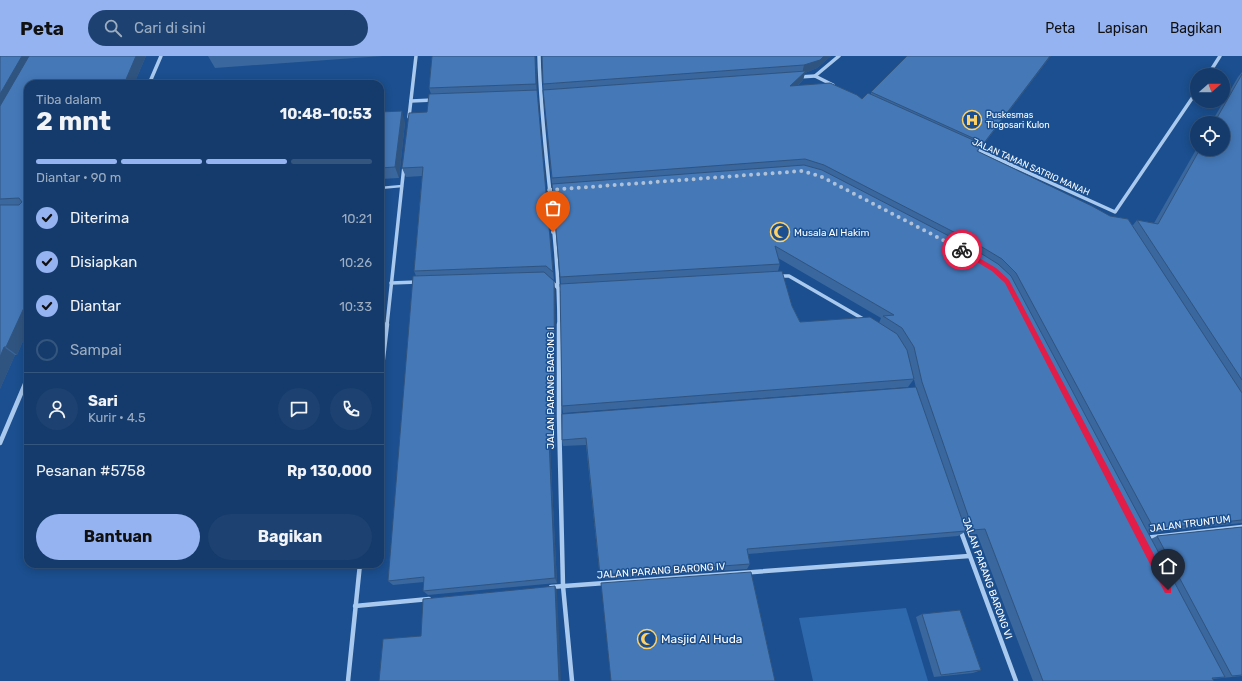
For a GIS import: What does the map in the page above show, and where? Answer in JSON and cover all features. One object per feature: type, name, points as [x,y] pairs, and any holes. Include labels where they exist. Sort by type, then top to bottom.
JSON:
[{"type":"street","points":[[151,80],[160,56]]},
{"type":"street","points":[[408,124],[416,56]]},
{"type":"street","name":"JALAN PARANG BARONG I","points":[[540,56],[540,96],[559,289],[559,417],[563,586],[572,681]]},
{"type":"street","points":[[815,76],[839,56]]},
{"type":"street","points":[[1212,68],[1220,56]]},
{"type":"street","points":[[791,78],[815,76],[836,86]]},
{"type":"street","points":[[540,96],[548,95]]},
{"type":"street","points":[[411,101],[441,100]]},
{"type":"street","points":[[1119,219],[1115,212],[1190,101]]},
{"type":"street","name":"JALAN TAMAN SATRIO MANAH","points":[[972,148],[1115,212]]},
{"type":"street","points":[[384,347],[404,163]]},
{"type":"street","points":[[549,190],[564,189]]},
{"type":"street","points":[[775,276],[789,276],[868,322]]},
{"type":"street","points":[[547,278],[559,289],[574,288]]},
{"type":"street","points":[[391,283],[422,282]]},
{"type":"street","points":[[0,443],[24,386]]},
{"type":"street","points":[[559,417],[567,416]]},
{"type":"street","name":"JALAN PARANG BARONG VI","points":[[959,525],[969,556],[1016,681]]},
{"type":"street","name":"JALAN TRUNTUM","points":[[1144,545],[1140,538],[1242,527]]},
{"type":"street","name":"JALAN PARANG BARONG IV","points":[[548,588],[969,556]]},
{"type":"street","points":[[348,681],[360,568]]},
{"type":"street","points":[[355,606],[432,599]]},
{"type":"lane","points":[[384,188],[402,186]]},
{"type":"shaded area","points":[[906,608],[928,681],[813,681],[799,618]]},
{"type":"building","points":[[0,56],[22,56],[0,94]]},
{"type":"building","points":[[29,56],[136,56],[126,80],[24,80],[24,308],[0,357],[0,205],[19,205],[22,202],[19,198],[0,199],[0,106]]},
{"type":"building","points":[[432,56],[535,56],[536,84],[429,88]]},
{"type":"building","points":[[542,56],[824,56],[820,60],[804,65],[543,84]]},
{"type":"building","name":"Puskesmas Tlogosari Kulon","points":[[907,56],[1050,56],[984,143],[871,92]]},
{"type":"building","points":[[806,71],[790,86],[830,83],[857,95],[862,99],[868,93],[982,144],[977,151],[1110,216],[1128,219],[1242,393],[1242,520],[1154,529],[1016,273],[1002,259],[977,244],[824,165],[805,159],[552,178],[543,90]]},
{"type":"building","points":[[1242,74],[1242,380],[1137,220],[1158,224],[1196,156],[1230,156],[1230,116],[1218,116],[1223,108],[1230,108],[1230,95]]},
{"type":"building","points":[[537,90],[553,272],[546,266],[414,271],[423,167],[402,168],[409,113],[427,112],[429,94]]},
{"type":"building","points":[[402,111],[395,167],[384,168],[384,112]]},
{"type":"building","points":[[804,165],[822,170],[974,249],[998,264],[1011,276],[1225,677],[1212,678],[1214,681],[1043,681],[985,529],[973,530],[922,382],[914,347],[902,328],[883,316],[894,315],[775,246],[780,264],[560,277],[552,184]]},
{"type":"building","points":[[782,271],[792,306],[800,322],[870,317],[897,334],[907,350],[914,379],[562,406],[560,284]]},
{"type":"building","points":[[544,272],[554,281],[555,440],[549,440],[555,578],[423,591],[424,577],[388,581],[413,276]]},
{"type":"building","points":[[916,387],[966,531],[747,549],[750,564],[600,575],[586,438],[562,440],[562,414]]},
{"type":"building","points":[[1242,527],[1242,675],[1232,676],[1157,536]]},
{"type":"building","points":[[751,572],[775,681],[611,681],[601,583]]},
{"type":"building","points":[[555,586],[559,681],[379,681],[383,639],[421,636],[423,599]]},
{"type":"building","points":[[960,610],[981,670],[941,675],[922,614]]},
{"type":"way so far","points":[[553,232],[549,190],[802,171],[820,176],[962,250]]},
{"type":"place","name":"Puskesmas Tlogosari Kulon","points":[[972,120]]},
{"type":"place","name":"Musala Al Hakim","points":[[780,232]]},
{"type":"place","name":"Masjid Al Huda","points":[[647,639]]},
{"type":"route","points":[[962,250],[994,270],[1007,282],[1168,590]]}]
